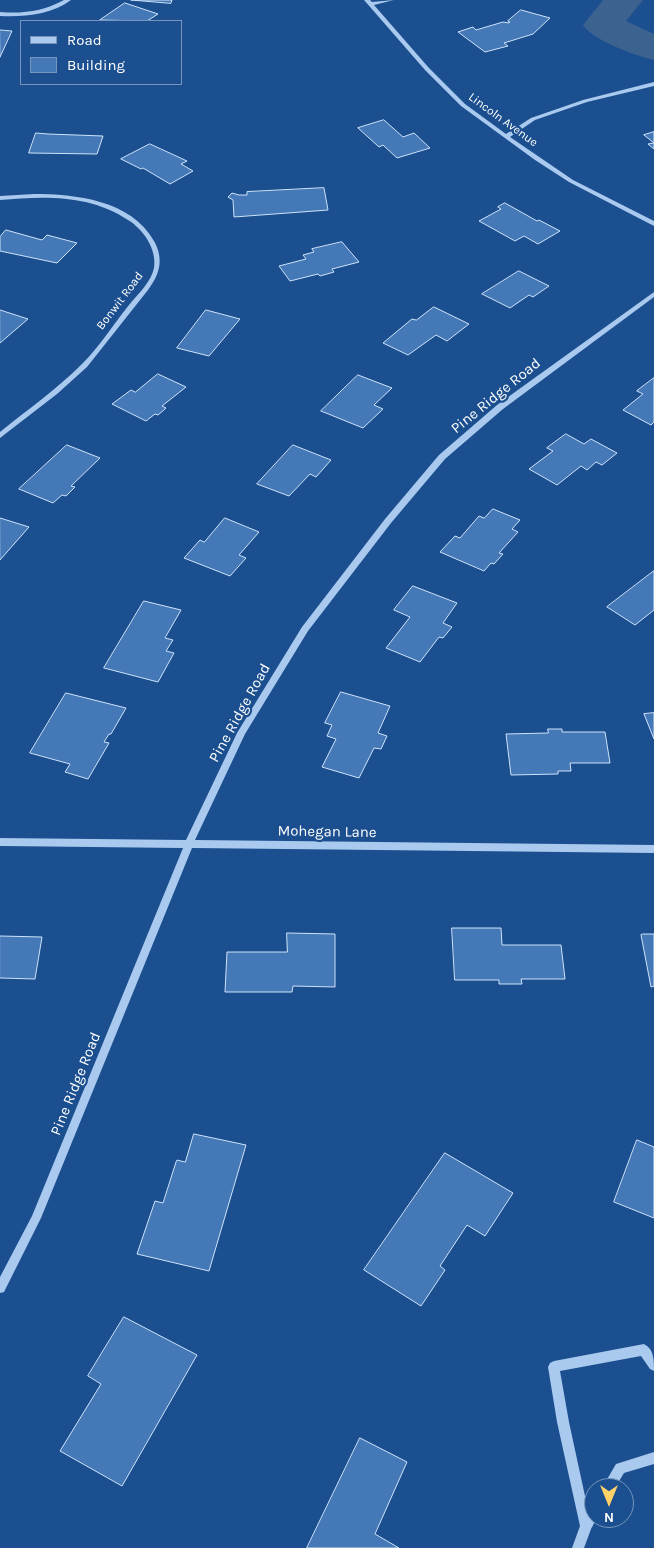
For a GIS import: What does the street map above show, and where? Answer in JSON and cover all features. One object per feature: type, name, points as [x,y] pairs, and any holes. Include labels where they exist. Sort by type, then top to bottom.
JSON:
[{"type":"street","points":[[0,14],[36,14],[68,0]]},
{"type":"street","points":[[369,2],[390,0]]},
{"type":"street","name":"Lincoln Avenue","points":[[369,2],[427,69],[462,105],[571,181],[654,224]]},
{"type":"street","points":[[507,136],[533,119],[585,101],[654,84]]},
{"type":"street","name":"Bonwit Road","points":[[0,198],[55,195],[85,198],[113,207],[133,219],[146,232],[155,250],[157,267],[150,284],[85,365],[0,436]]},
{"type":"street","name":"Pine Ridge Road","points":[[0,1288],[36,1218],[189,843],[241,733],[305,628],[388,521],[442,458],[500,408],[654,294]]},
{"type":"street","name":"Mohegan Lane","points":[[0,842],[654,849]]},
{"type":"street","points":[[584,1517],[563,1422],[554,1367],[644,1350],[654,1365]]},
{"type":"street","points":[[614,1478],[620,1468],[654,1458]]},
{"type":"street","points":[[578,1548],[585,1528]]},
{"type":"building","points":[[131,0],[172,0],[171,3]]},
{"type":"building","points":[[125,3],[158,14],[149,20],[100,20]]},
{"type":"building","points":[[521,10],[550,18],[533,34],[504,43],[508,46],[485,52],[458,32],[473,27],[476,30],[503,22],[509,23],[508,21]]},
{"type":"building","points":[[0,30],[12,31],[0,57]]},
{"type":"building","points":[[384,120],[403,137],[414,133],[430,148],[397,158],[383,145],[379,147],[358,128]]},
{"type":"building","points":[[654,132],[654,143],[644,135]]},
{"type":"building","points":[[36,133],[103,136],[97,154],[29,153]]},
{"type":"building","points":[[654,143],[654,149],[648,144]]},
{"type":"building","points":[[150,144],[187,161],[181,164],[193,171],[170,184],[143,168],[141,169],[121,159]]},
{"type":"building","points":[[324,188],[328,210],[234,217],[233,200],[228,197],[232,193],[247,195],[247,192]]},
{"type":"building","points":[[505,203],[537,221],[539,220],[560,231],[538,244],[524,236],[515,241],[479,221],[501,209],[498,207]]},
{"type":"building","points":[[6,230],[42,240],[47,235],[77,243],[57,263],[0,251],[0,237]]},
{"type":"building","points":[[342,242],[359,262],[332,269],[334,272],[320,276],[318,274],[290,281],[279,266],[306,259],[303,255],[314,252],[312,249]]},
{"type":"building","points":[[519,271],[549,286],[533,297],[529,295],[510,308],[482,294]]},
{"type":"building","points":[[434,307],[469,324],[447,341],[436,335],[408,355],[383,343],[412,319],[416,320]]},
{"type":"building","points":[[0,310],[28,319],[0,343]]},
{"type":"building","points":[[206,310],[240,319],[209,356],[177,348]]},
{"type":"building","points":[[158,374],[186,387],[162,406],[166,408],[158,415],[155,414],[146,421],[112,404],[131,390],[135,392]]},
{"type":"building","points":[[358,375],[392,388],[374,405],[383,409],[363,428],[321,411]]},
{"type":"building","points":[[654,378],[654,422],[651,425],[623,410],[643,394],[637,391]]},
{"type":"building","points":[[566,434],[584,444],[591,439],[617,453],[602,465],[596,462],[587,470],[581,466],[557,485],[529,469],[553,451],[547,448]]},
{"type":"building","points":[[67,445],[100,458],[71,486],[75,487],[66,496],[62,495],[53,503],[19,489]]},
{"type":"building","points":[[293,445],[331,460],[316,477],[310,474],[289,496],[257,484]]},
{"type":"building","points":[[493,509],[520,520],[512,529],[518,532],[499,553],[503,554],[494,564],[491,563],[484,571],[440,552],[455,536],[460,538],[479,516],[484,518]]},
{"type":"building","points":[[0,518],[29,527],[0,560]]},
{"type":"building","points":[[225,518],[259,532],[239,555],[246,558],[230,576],[184,558],[200,540],[204,542]]},
{"type":"building","points":[[654,571],[654,610],[635,625],[607,607]]},
{"type":"building","points":[[413,586],[457,603],[443,623],[452,627],[443,638],[439,637],[420,662],[386,648],[410,617],[394,610]]},
{"type":"building","points":[[144,601],[181,610],[165,638],[173,640],[166,651],[174,653],[158,682],[104,668]]},
{"type":"building","points":[[341,692],[390,706],[378,733],[387,736],[381,749],[374,748],[359,778],[322,767],[336,739],[327,736],[332,725],[325,723]]},
{"type":"building","points":[[66,693],[126,708],[111,734],[109,734],[104,742],[109,743],[88,779],[65,772],[70,764],[30,753]]},
{"type":"building","points":[[654,713],[654,739],[644,714]]},
{"type":"building","points":[[548,729],[562,729],[562,732],[605,732],[610,763],[570,763],[571,771],[558,771],[558,774],[511,775],[506,734],[548,733]]},
{"type":"building","points":[[452,928],[501,928],[502,945],[561,945],[565,979],[521,979],[522,984],[499,984],[499,980],[455,980]]},
{"type":"building","points":[[287,933],[335,934],[335,987],[293,986],[292,992],[225,992],[227,952],[287,952]]},
{"type":"building","points":[[654,934],[654,986],[651,987],[641,935]]},
{"type":"building","points":[[0,936],[42,937],[35,979],[0,978]]},
{"type":"building","points":[[194,1134],[246,1145],[209,1271],[137,1254],[155,1201],[163,1203],[176,1162],[177,1160],[185,1162]]},
{"type":"building","points":[[637,1140],[654,1147],[654,1218],[614,1202]]},
{"type":"building","points":[[445,1153],[513,1193],[485,1236],[467,1225],[440,1266],[445,1270],[421,1306],[364,1270]]},
{"type":"building","points":[[124,1317],[197,1355],[122,1486],[60,1451],[101,1384],[88,1376]]},
{"type":"building","points":[[360,1438],[407,1462],[375,1534],[399,1548],[307,1548]]},
{"type":"waterway","points":[[624,0],[602,25],[654,48]]}]
